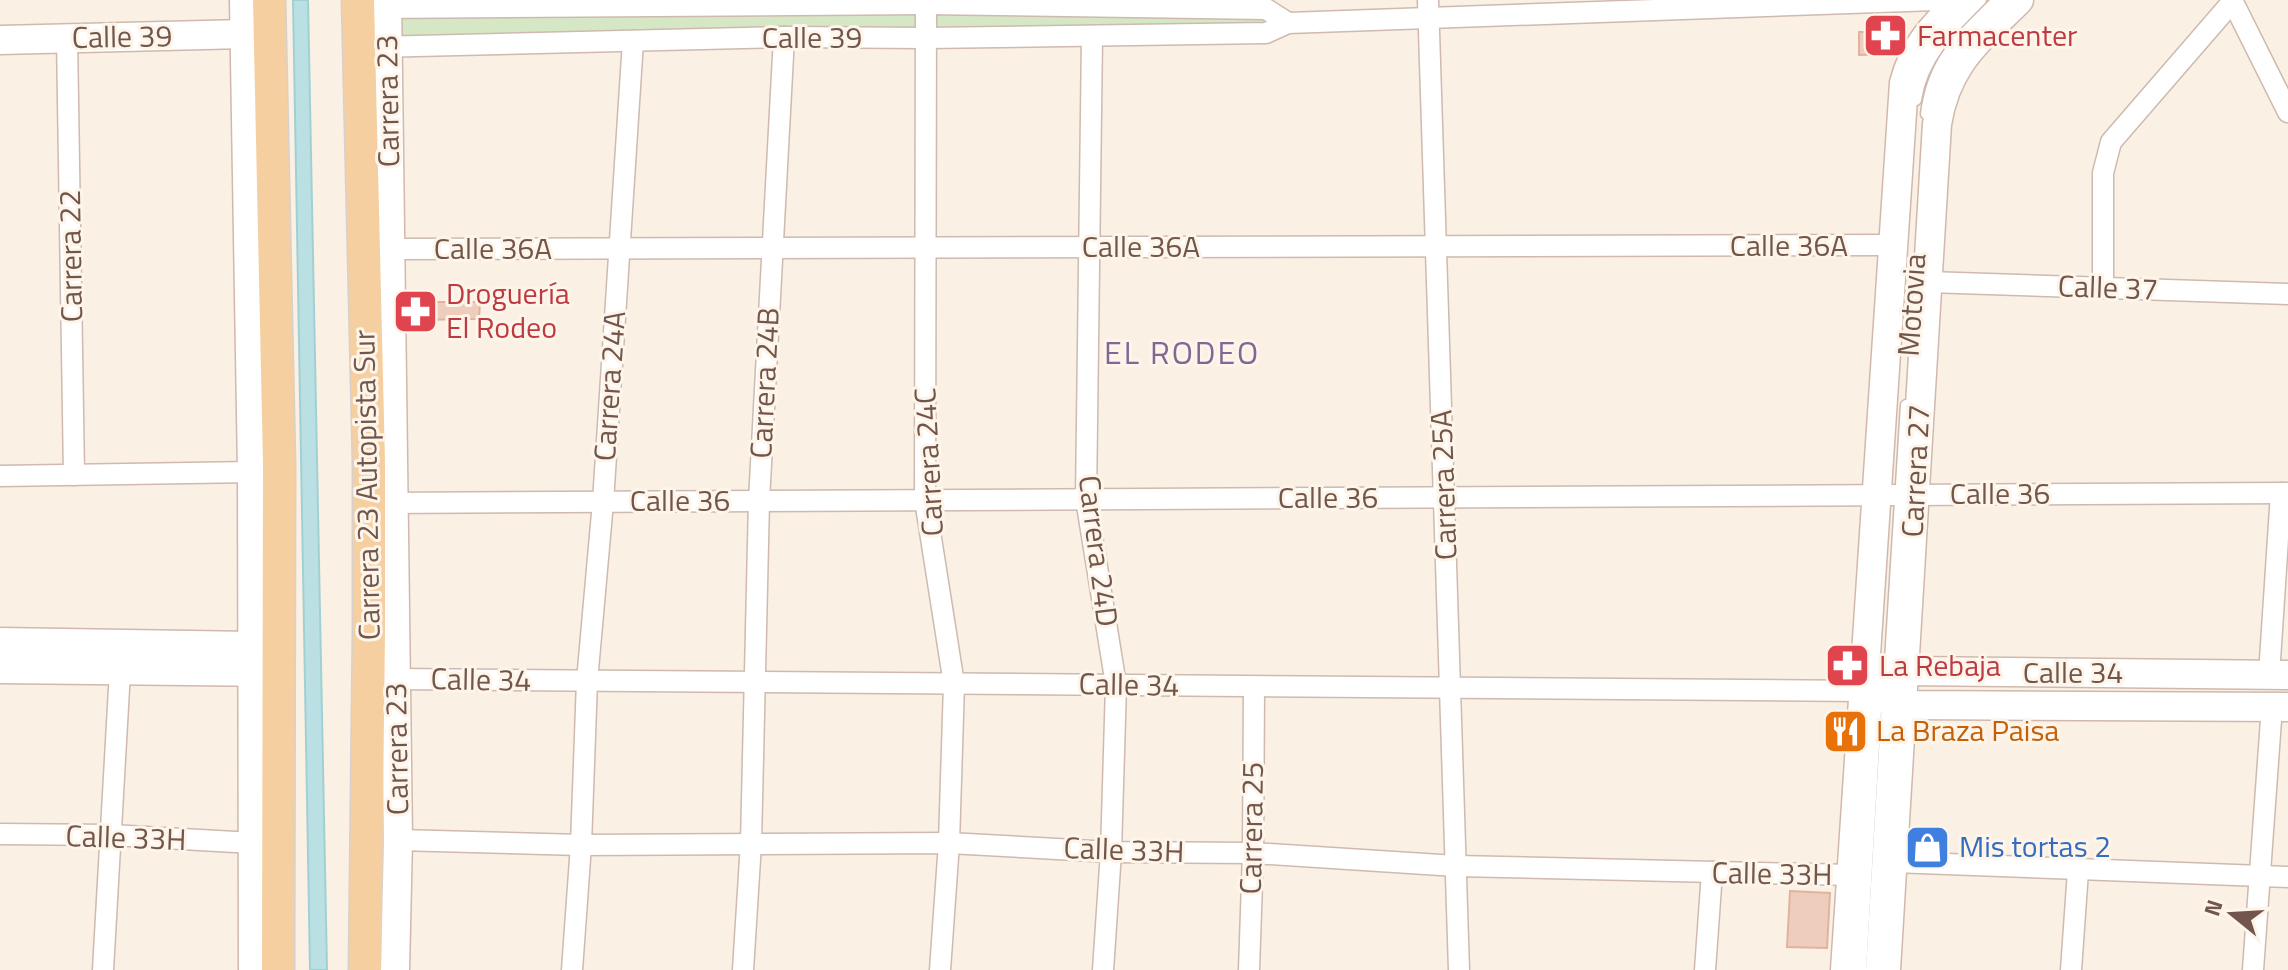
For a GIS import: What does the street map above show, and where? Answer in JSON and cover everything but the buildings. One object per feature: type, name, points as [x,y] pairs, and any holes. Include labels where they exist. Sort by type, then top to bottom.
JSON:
[{"type":"main road","points":[[269,0],[279,464],[262,664],[278,970]]},
{"type":"main road","name":"Carrera 23 Autopista Sur","points":[[365,970],[382,503],[373,4]]},
{"type":"street","points":[[244,0],[252,472],[262,664],[253,843],[253,970]]},
{"type":"street","name":"Calle 39","points":[[373,47],[784,37],[1266,33],[1288,23],[1428,9],[1936,0]]},
{"type":"street","name":"Carrera 27","points":[[1886,970],[1893,862],[1886,689],[1896,495],[1892,245],[1902,100],[1907,71],[1915,52],[1928,32],[1960,0]]},
{"type":"street","name":"Carrera 27","points":[[1845,970],[1851,875],[1886,689],[1896,495],[1928,282],[1937,124],[1945,89],[1964,55],[2019,0]]},
{"type":"street","points":[[2103,288],[2103,173],[2111,142],[2233,1],[2288,112]]},
{"type":"street","name":"Calle 39","points":[[373,4],[926,2],[1266,5]]},
{"type":"street","name":"Carrera 24C","points":[[926,2],[925,500],[954,684],[949,843],[940,970]]},
{"type":"street","points":[[1266,5],[1288,23]]},
{"type":"street","points":[[1266,5],[1266,33]]},
{"type":"street","name":"Carrera 25A","points":[[1428,9],[1459,970]]},
{"type":"street","name":"Calle 39","points":[[0,40],[245,34]]},
{"type":"street","name":"Carrera 24D","points":[[1092,36],[1086,499],[1116,685],[1111,852],[1103,970]]},
{"type":"street","name":"Carrera 24B","points":[[743,970],[751,843],[759,501],[784,37]]},
{"type":"street","name":"Carrera 22","points":[[67,38],[74,475]]},
{"type":"street","name":"Carrera 24A","points":[[572,970],[581,845],[587,681],[603,502],[633,41]]},
{"type":"street","name":"Carrera 23","points":[[373,47],[390,249],[382,503],[396,679],[398,840],[395,970]]},
{"type":"street","name":"Calle 36A","points":[[390,249],[1892,245]]},
{"type":"street","name":"Calle 37","points":[[1928,282],[2288,294]]},
{"type":"street","points":[[0,476],[252,472]]},
{"type":"street","points":[[2279,675],[2285,493]]},
{"type":"street","name":"Calle 36","points":[[382,503],[2285,493]]},
{"type":"street","points":[[0,642],[262,664]]},
{"type":"street","points":[[0,669],[120,671],[262,664]]},
{"type":"street","points":[[103,970],[120,671]]},
{"type":"street","name":"Calle 34","points":[[396,679],[1450,689],[1886,689],[2279,675]]},
{"type":"street","name":"Carrera 25","points":[[1249,970],[1254,687]]},
{"type":"street","name":"Calle 34","points":[[1886,689],[2280,707]]},
{"type":"street","points":[[2253,970],[2260,877],[2280,707]]},
{"type":"street","name":"Calle 33H","points":[[0,834],[111,835],[253,843]]},
{"type":"street","name":"Calle 33H","points":[[398,840],[581,845],[949,843],[1111,852],[1253,853],[1456,866],[1851,875]]},
{"type":"street","points":[[1893,862],[2288,877]]},
{"type":"street","points":[[2071,970],[2078,871]]},
{"type":"street","points":[[1705,970],[1712,872]]},
{"type":"lane","name":"Motovia","points":[[1907,211],[1917,91],[1928,62],[1945,36],[1981,0]]},
{"type":"lane","points":[[1924,127],[1929,92],[1943,59],[1997,0]]},
{"type":"lane","name":"Motovia","points":[[1896,495],[1901,400]]},
{"type":"lane","points":[[1861,970],[1886,689]]},
{"type":"lane","points":[[1871,970],[1886,689]]},
{"type":"green space","points":[[388,8],[1266,9],[1266,33],[387,46]]},
{"type":"water","points":[[293,0],[308,0],[327,970],[310,970]]},
{"type":"place","name":"Farmacenter","points":[[1886,36]]},
{"type":"place","name":"Droguería El Rodeo","points":[[415,311]]},
{"type":"place","name":"La Rebaja","points":[[1848,666]]},
{"type":"place","name":"La Braza Paisa","points":[[1845,731]]},
{"type":"place","name":"Mis tortas 2","points":[[1928,847]]},
{"type":"district","name":"EL RODEO","points":[[1182,353]]}]
